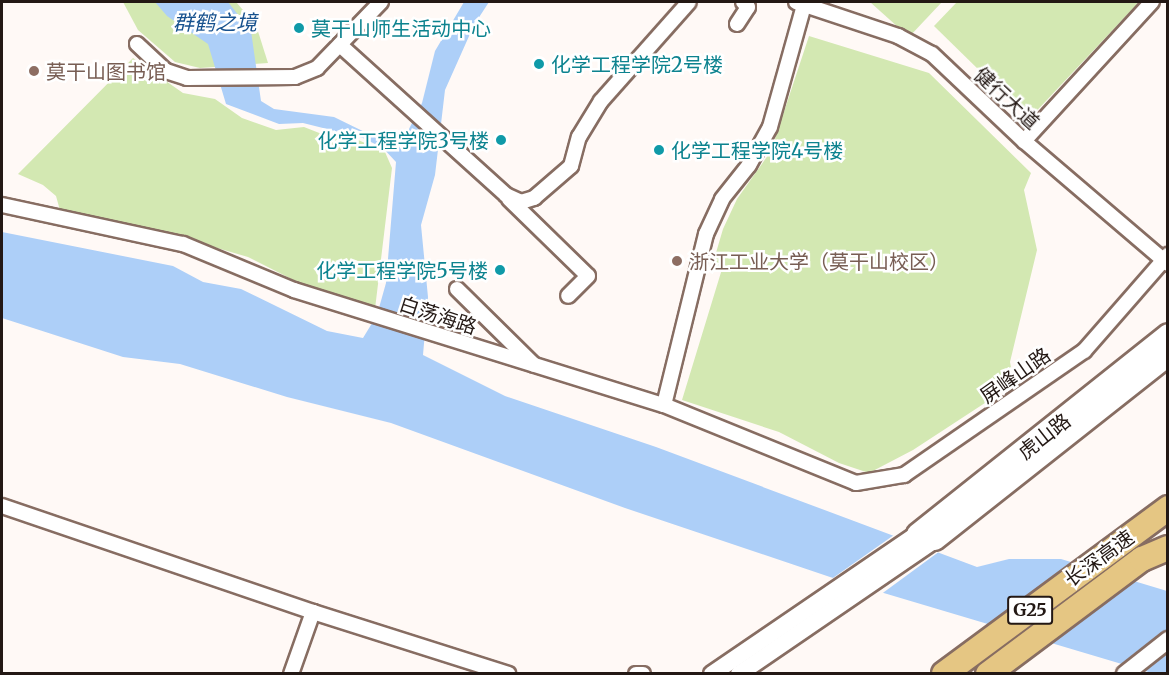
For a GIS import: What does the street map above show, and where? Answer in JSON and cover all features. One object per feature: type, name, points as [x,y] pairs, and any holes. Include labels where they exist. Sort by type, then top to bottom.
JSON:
[{"type":"highway","name":"长深高速","points":[[947,672],[1167,508]]},
{"type":"highway","name":"长深高速","points":[[988,674],[1142,559],[1167,548]]},
{"type":"main road","name":"虎山路","points":[[926,537],[1167,334]]},
{"type":"main road","name":"虎山路","points":[[926,537],[1167,356]]},
{"type":"street","points":[[137,44],[166,72],[205,78],[295,77],[317,68],[381,2]]},
{"type":"street","points":[[506,195],[521,202],[534,198],[571,166],[579,137],[601,101],[689,2]]},
{"type":"street","points":[[738,24],[748,7],[743,2]]},
{"type":"street","points":[[664,405],[706,234],[722,199],[749,165],[770,127],[802,2]]},
{"type":"street","name":"健行大道","points":[[802,2],[898,36],[932,54],[1024,141],[1166,259]]},
{"type":"street","points":[[1024,141],[1152,2]]},
{"type":"street","points":[[340,45],[506,195],[588,276],[568,296]]},
{"type":"street","name":"白荡海路","points":[[2,205],[183,244],[294,290],[537,368],[664,405],[856,483]]},
{"type":"street","name":"屏峰山路","points":[[856,483],[904,475],[1084,351],[1166,259]]},
{"type":"street","points":[[457,289],[537,368]]},
{"type":"street","points":[[2,506],[313,612],[508,674]]},
{"type":"street","points":[[712,674],[831,595],[926,537]]},
{"type":"street","points":[[739,674],[850,600],[926,537]]},
{"type":"street","points":[[291,674],[313,612]]},
{"type":"street","points":[[1125,674],[1167,640]]},
{"type":"street","points":[[636,674],[643,674]]},
{"type":"green space","points":[[123,2],[236,2],[256,25],[268,63],[200,68],[175,62],[138,30]]},
{"type":"green space","points":[[870,2],[942,2],[909,37]]},
{"type":"green space","points":[[957,2],[1139,2],[1029,119],[934,26]]},
{"type":"green space","points":[[809,36],[929,73],[1031,173],[1024,190],[1037,250],[1010,362],[1014,384],[913,450],[869,473],[839,463],[779,432],[682,400],[722,269],[713,263],[723,229],[737,199],[771,151]]},
{"type":"green space","points":[[133,58],[183,93],[215,99],[242,118],[276,130],[304,127],[332,138],[356,139],[385,152],[392,168],[375,309],[323,295],[248,257],[159,231],[61,214],[56,196],[43,185],[18,174]]},
{"type":"water","name":"群鹤之境","points":[[155,2],[228,2],[251,31],[261,101],[274,109],[334,117],[383,141],[394,142],[404,139],[422,103],[435,51],[464,2],[489,2],[474,25],[445,90],[435,175],[421,225],[428,297],[423,355],[505,396],[656,447],[977,567],[1009,559],[1061,559],[1167,591],[1167,673],[1152,673],[830,577],[625,508],[391,423],[287,397],[180,364],[123,357],[2,318],[2,232],[173,266],[203,282],[241,289],[327,331],[363,338],[377,315],[386,283],[396,162],[383,148],[363,138],[303,123],[279,124],[226,104],[208,44],[167,16]]},
{"type":"pier","points":[[894,535],[940,551],[880,595],[830,580]]},
{"type":"place","name":"莫干山师生活动中心","points":[[299,28]]},
{"type":"place","name":"化学工程学院2号楼","points":[[539,64]]},
{"type":"place","name":"莫干山图书馆","points":[[34,71]]},
{"type":"place","name":"化学工程学院3号楼","points":[[501,140]]},
{"type":"place","name":"化学工程学院4号楼","points":[[659,150]]},
{"type":"place","name":"浙江工业大学（莫干山校区）","points":[[677,261]]},
{"type":"place","name":"化学工程学院5号楼","points":[[500,270]]}]
